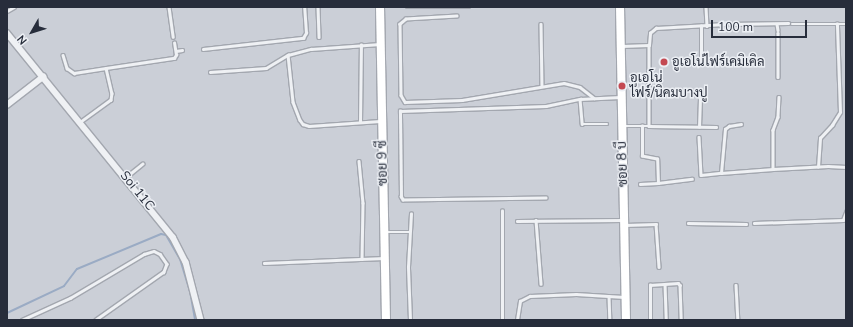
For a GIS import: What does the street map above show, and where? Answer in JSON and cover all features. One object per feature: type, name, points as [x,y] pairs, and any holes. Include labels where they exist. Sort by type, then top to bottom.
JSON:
[{"type":"street","name":"ซอย 9 ซี","points":[[380,7],[386,320]]},
{"type":"street","name":"ซอย 8 บี","points":[[620,7],[626,320]]},
{"type":"street","name":"Soi 11C","points":[[7,33],[126,177],[173,237],[186,262],[201,320]]},
{"type":"street","points":[[7,105],[43,77]]},
{"type":"lane","points":[[7,11],[14,7]]},
{"type":"lane","points":[[169,7],[173,37]]},
{"type":"lane","points":[[203,49],[303,38],[306,33],[304,7]]},
{"type":"lane","points":[[318,7],[319,37]]},
{"type":"lane","points":[[407,7],[469,7]]},
{"type":"lane","points":[[706,7],[707,26]]},
{"type":"lane","points":[[457,16],[406,19],[400,24],[402,100],[406,102],[462,100],[564,83],[580,87],[594,99]]},
{"type":"lane","points":[[541,24],[542,86]]},
{"type":"lane","points":[[649,126],[650,33],[656,28],[725,24]]},
{"type":"lane","points":[[730,24],[846,24]]},
{"type":"lane","points":[[777,24],[778,77]]},
{"type":"lane","points":[[818,167],[820,138],[832,126],[840,112],[837,24]]},
{"type":"lane","points":[[701,26],[701,62]]},
{"type":"lane","points":[[63,55],[67,68],[74,73],[174,58],[176,51],[174,44]]},
{"type":"lane","points":[[210,72],[266,68],[288,55],[311,49],[380,44]]},
{"type":"lane","points":[[360,122],[361,45]]},
{"type":"lane","points":[[621,46],[649,46]]},
{"type":"lane","points":[[176,51],[182,50]]},
{"type":"lane","points":[[288,55],[293,102],[303,124],[309,126],[382,121]]},
{"type":"lane","points":[[80,123],[111,100],[112,93],[106,68]]},
{"type":"lane","points":[[699,127],[700,94]]},
{"type":"lane","points":[[546,198],[403,200],[401,196],[399,113],[403,110],[462,110],[546,106],[580,99],[621,97]]},
{"type":"lane","points":[[773,170],[773,130],[778,117],[779,97]]},
{"type":"lane","points":[[580,99],[582,124],[607,124]]},
{"type":"lane","points":[[721,174],[726,129],[729,126],[741,124]]},
{"type":"lane","points":[[622,126],[716,127]]},
{"type":"lane","points":[[642,126],[642,156],[657,159],[658,183]]},
{"type":"lane","points":[[700,138],[701,175],[818,167],[846,168]]},
{"type":"lane","points":[[359,161],[363,203],[362,259]]},
{"type":"lane","points":[[126,177],[142,164]]},
{"type":"lane","points":[[640,184],[692,179]]},
{"type":"lane","points":[[502,211],[502,320]]},
{"type":"lane","points":[[754,223],[843,220],[846,212]]},
{"type":"lane","points":[[410,320],[408,267],[411,214]]},
{"type":"lane","points":[[536,220],[541,284]]},
{"type":"lane","points":[[517,221],[536,220],[657,224],[659,267]]},
{"type":"lane","points":[[688,223],[746,224]]},
{"type":"lane","points":[[384,232],[410,232]]},
{"type":"lane","points":[[22,320],[70,298],[144,254],[154,251],[160,254],[167,264],[164,272],[96,320]]},
{"type":"lane","points":[[264,263],[385,258]]},
{"type":"lane","points":[[650,320],[650,285],[678,283],[680,285],[681,320]]},
{"type":"lane","points":[[666,284],[666,320]]},
{"type":"lane","points":[[736,285],[738,320]]},
{"type":"lane","points":[[517,320],[518,305],[525,297],[556,294],[626,297]]},
{"type":"lane","points":[[609,296],[610,320]]},
{"type":"shaded area","points":[[7,7],[846,7],[846,320],[7,320]]},
{"type":"waterway","points":[[7,313],[64,286],[77,269],[161,234],[166,235],[180,259],[190,291],[195,320]]},
{"type":"place","name":"อูเอโน่ไฟร์เคมิเคิล","points":[[664,62]]},
{"type":"place","name":"อูเอโน่ ไฟร์/นิคมบางปู","points":[[622,86]]}]
